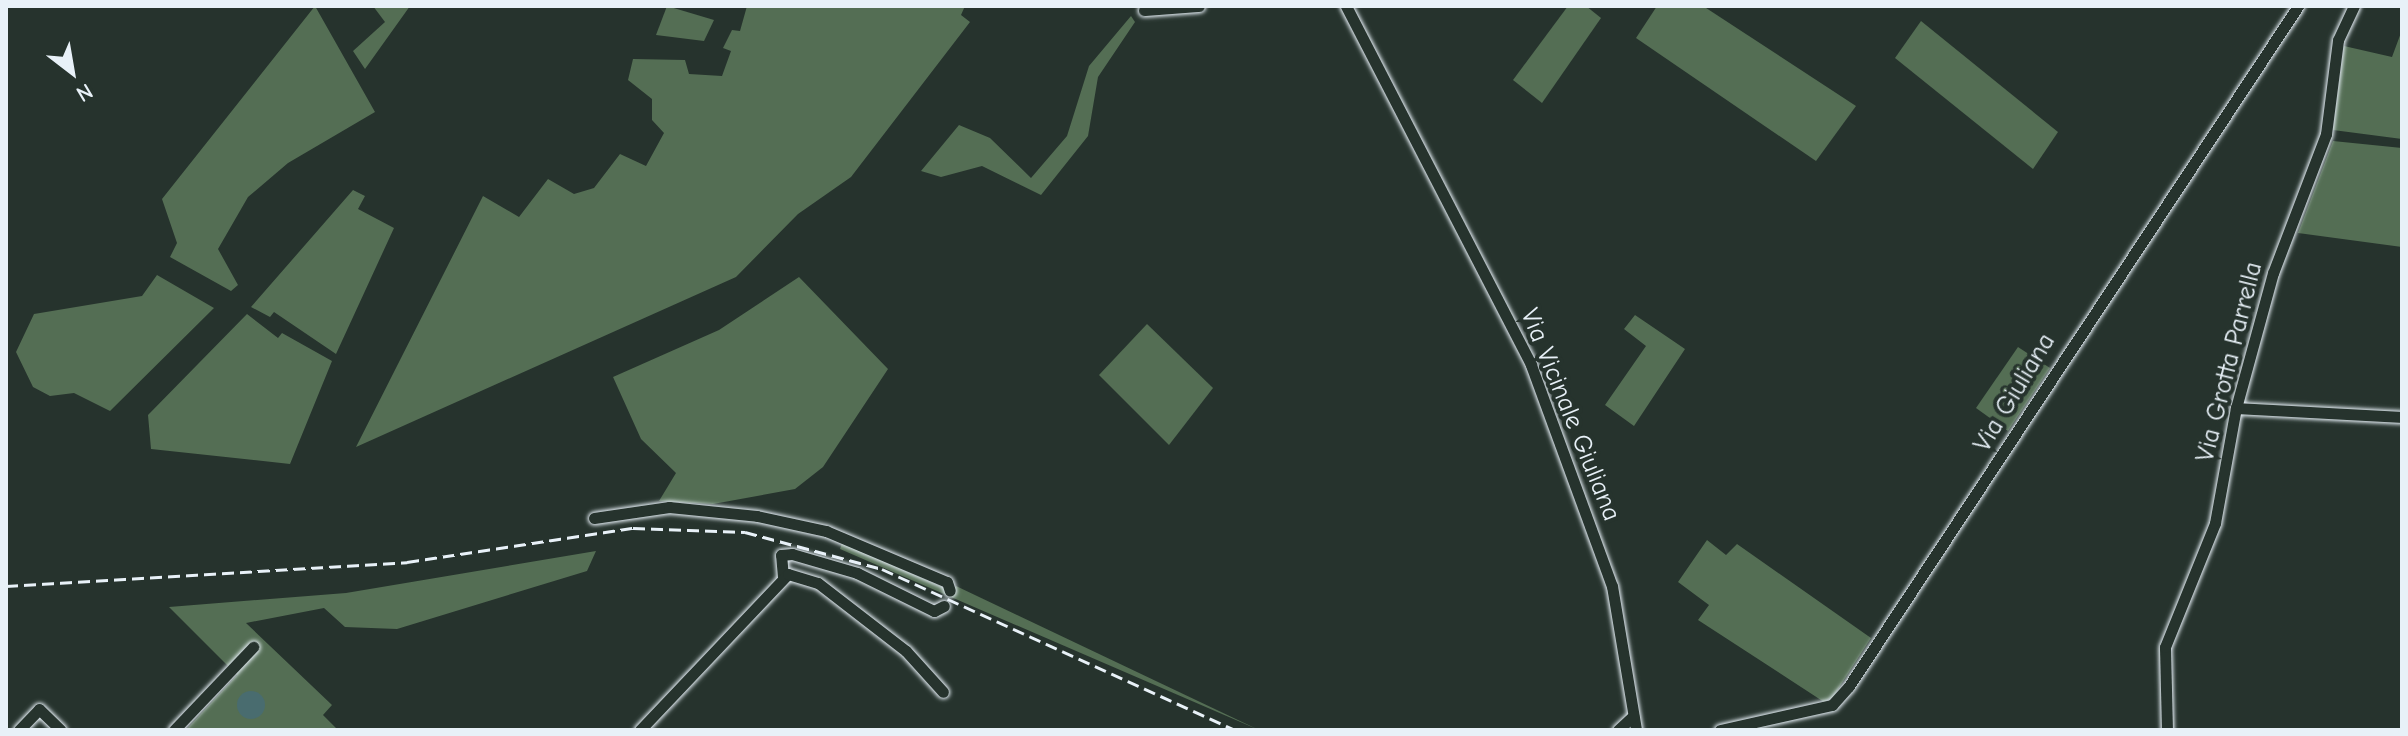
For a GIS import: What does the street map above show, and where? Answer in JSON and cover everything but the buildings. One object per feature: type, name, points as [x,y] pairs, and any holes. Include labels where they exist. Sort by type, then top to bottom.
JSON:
[{"type":"street","points":[[1144,10],[1199,6]]},
{"type":"street","name":"Via Vicinale Giuliana","points":[[1346,6],[1531,365],[1612,586],[1636,730]]},
{"type":"street","name":"Via Giuliana","points":[[1720,730],[1832,705],[1849,686],[2298,6]]},
{"type":"street","name":"Via Grotta Parrella","points":[[2167,730],[2165,647],[2215,523],[2236,408],[2273,273],[2326,134],[2338,40],[2354,6]]},
{"type":"street","points":[[2236,408],[2402,417]]},
{"type":"street","points":[[594,518],[669,507],[757,516],[826,531],[947,582],[950,591]]},
{"type":"street","points":[[640,730],[783,577],[781,555],[792,554],[857,573],[934,611],[944,606]]},
{"type":"street","points":[[783,577],[818,583],[906,651],[943,692]]},
{"type":"street","points":[[174,730],[253,647]]},
{"type":"street","points":[[19,730],[39,709],[61,730]]},
{"type":"street","points":[[1618,730],[1633,716]]},
{"type":"green space","points":[[315,6],[375,112],[288,163],[248,197],[218,249],[238,285],[231,291],[170,257],[177,243],[162,199]]},
{"type":"green space","points":[[373,6],[410,6],[365,69],[353,51],[385,22]]},
{"type":"green space","points":[[667,6],[714,20],[704,41],[656,35]]},
{"type":"green space","points":[[747,6],[965,6],[961,15],[970,22],[851,177],[798,214],[736,277],[356,447],[483,196],[519,217],[548,179],[574,194],[594,188],[620,154],[646,166],[664,133],[652,120],[652,99],[628,80],[633,59],[685,60],[689,74],[722,76],[731,51],[723,48],[732,30],[740,31]]},
{"type":"green space","points":[[1568,6],[1586,6],[1601,18],[1542,103],[1513,80]]},
{"type":"green space","points":[[1657,6],[1703,6],[1856,106],[1816,161],[1636,38]]},
{"type":"green space","points":[[1131,16],[1135,22],[1098,77],[1088,136],[1041,195],[982,166],[941,177],[921,171],[959,125],[990,138],[1031,178],[1067,136],[1089,66]]},
{"type":"green space","points":[[1921,21],[2058,132],[2033,169],[1895,58]]},
{"type":"green space","points":[[2402,30],[2402,139],[2333,130],[2344,46],[2392,57]]},
{"type":"green space","points":[[2333,141],[2402,148],[2402,247],[2298,233]]},
{"type":"green space","points":[[353,190],[365,196],[358,209],[394,228],[336,354],[274,312],[270,317],[251,307]]},
{"type":"green space","points":[[157,275],[214,308],[110,411],[74,393],[50,396],[33,387],[16,352],[34,314],[142,296]]},
{"type":"green space","points":[[799,277],[888,369],[823,467],[795,489],[713,504],[659,501],[676,473],[641,439],[613,377],[719,330]]},
{"type":"green space","points":[[247,314],[278,338],[282,333],[332,361],[290,464],[151,449],[148,415]]},
{"type":"green space","points":[[1635,315],[1685,349],[1634,426],[1605,405],[1646,346],[1624,329]]},
{"type":"green space","points":[[1147,324],[1213,388],[1169,445],[1099,375]]},
{"type":"green space","points":[[2018,347],[2050,368],[2008,431],[1976,408]]},
{"type":"green space","points":[[1707,540],[1726,555],[1737,544],[1871,638],[1833,697],[1824,702],[1698,620],[1709,605],[1678,582]]},
{"type":"green space","points":[[842,543],[953,592],[956,586],[1259,730],[840,549]]},
{"type":"green space","points":[[596,551],[587,571],[397,629],[345,627],[324,608],[246,623],[332,705],[323,715],[338,730],[186,730],[237,675],[169,607],[346,593]]},
{"type":"water","points":[[251,691],[261,695],[265,705],[261,715],[251,719],[241,715],[237,705],[241,695]]},
{"type":"railway","points":[[6,586],[407,562],[633,528],[745,532],[882,569],[1236,730]]}]
